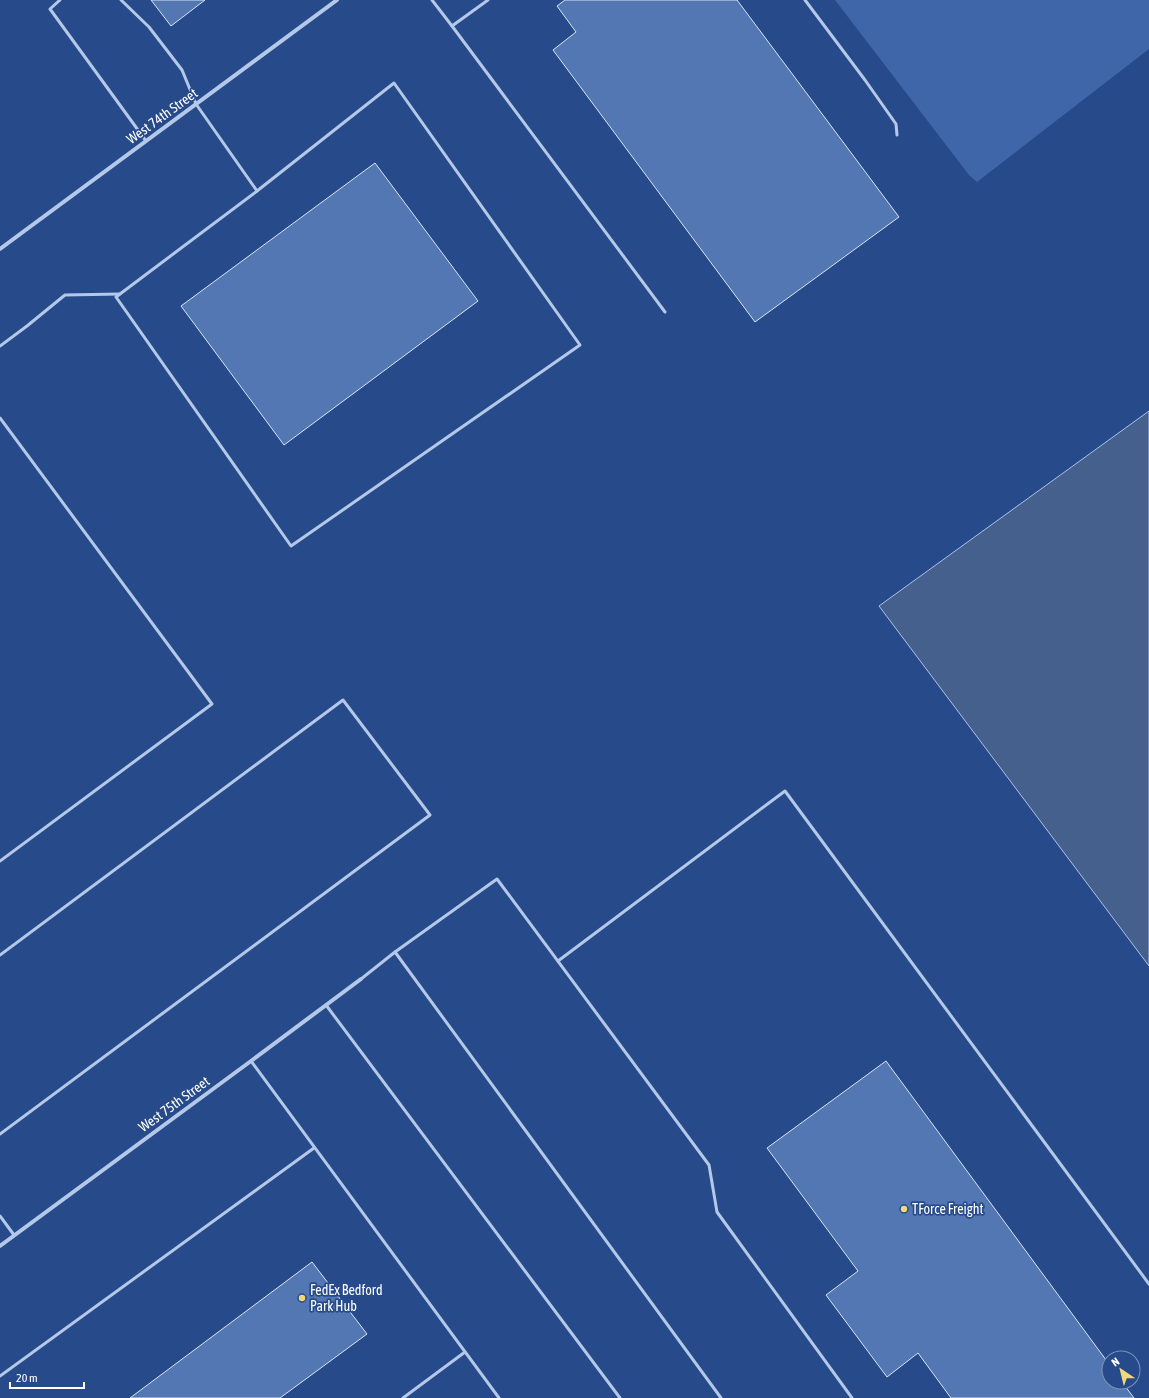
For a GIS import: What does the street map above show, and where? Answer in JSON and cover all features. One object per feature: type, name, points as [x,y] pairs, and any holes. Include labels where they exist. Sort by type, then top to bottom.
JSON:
[{"type":"street","name":"West 74th Street","points":[[0,249],[337,0]]},
{"type":"street","name":"West 75th Street","points":[[0,1246],[361,979]]},
{"type":"lane","points":[[60,0],[50,9],[146,141]]},
{"type":"lane","points":[[121,0],[149,27],[182,70],[196,104],[257,191]]},
{"type":"lane","points":[[432,0],[665,312]]},
{"type":"lane","points":[[452,26],[488,0]]},
{"type":"lane","points":[[804,0],[896,124],[897,135]]},
{"type":"lane","points":[[394,83],[580,345],[291,546],[116,297],[257,191],[394,83]]},
{"type":"lane","points":[[0,346],[64,295],[121,294]]},
{"type":"lane","points":[[0,418],[212,704],[0,861]]},
{"type":"lane","points":[[0,955],[343,700],[430,815],[0,1134]]},
{"type":"lane","points":[[558,961],[785,791],[1149,1284]]},
{"type":"lane","points":[[361,979],[395,952],[497,879],[709,1165],[717,1212],[852,1398]]},
{"type":"lane","points":[[395,952],[721,1398]]},
{"type":"lane","points":[[326,1005],[620,1398]]},
{"type":"lane","points":[[251,1061],[499,1398]]},
{"type":"lane","points":[[0,1376],[314,1148]]},
{"type":"lane","points":[[0,1216],[14,1235]]},
{"type":"lane","points":[[403,1398],[465,1352]]},
{"type":"shaded area","points":[[835,0],[1149,0],[1149,49],[977,182],[969,175]]},
{"type":"shaded area","points":[[1149,411],[1149,966],[879,606]]},
{"type":"building","points":[[151,0],[205,0],[171,26]]},
{"type":"building","points":[[565,0],[737,0],[899,217],[755,322],[553,50],[576,32],[557,6]]},
{"type":"building","points":[[375,163],[478,301],[284,445],[181,306]]},
{"type":"building","name":"TForce Freight","points":[[886,1061],[1101,1353],[1101,1390],[1128,1390],[1134,1398],[951,1398],[918,1353],[887,1377],[826,1295],[858,1271],[767,1148]]},
{"type":"building","name":"FedEx Bedford Park Hub","points":[[312,1262],[367,1334],[280,1398],[130,1398]]},
{"type":"place","name":"TForce Freight","points":[[904,1209]]},
{"type":"place","name":"FedEx Bedford Park Hub","points":[[302,1298]]}]
